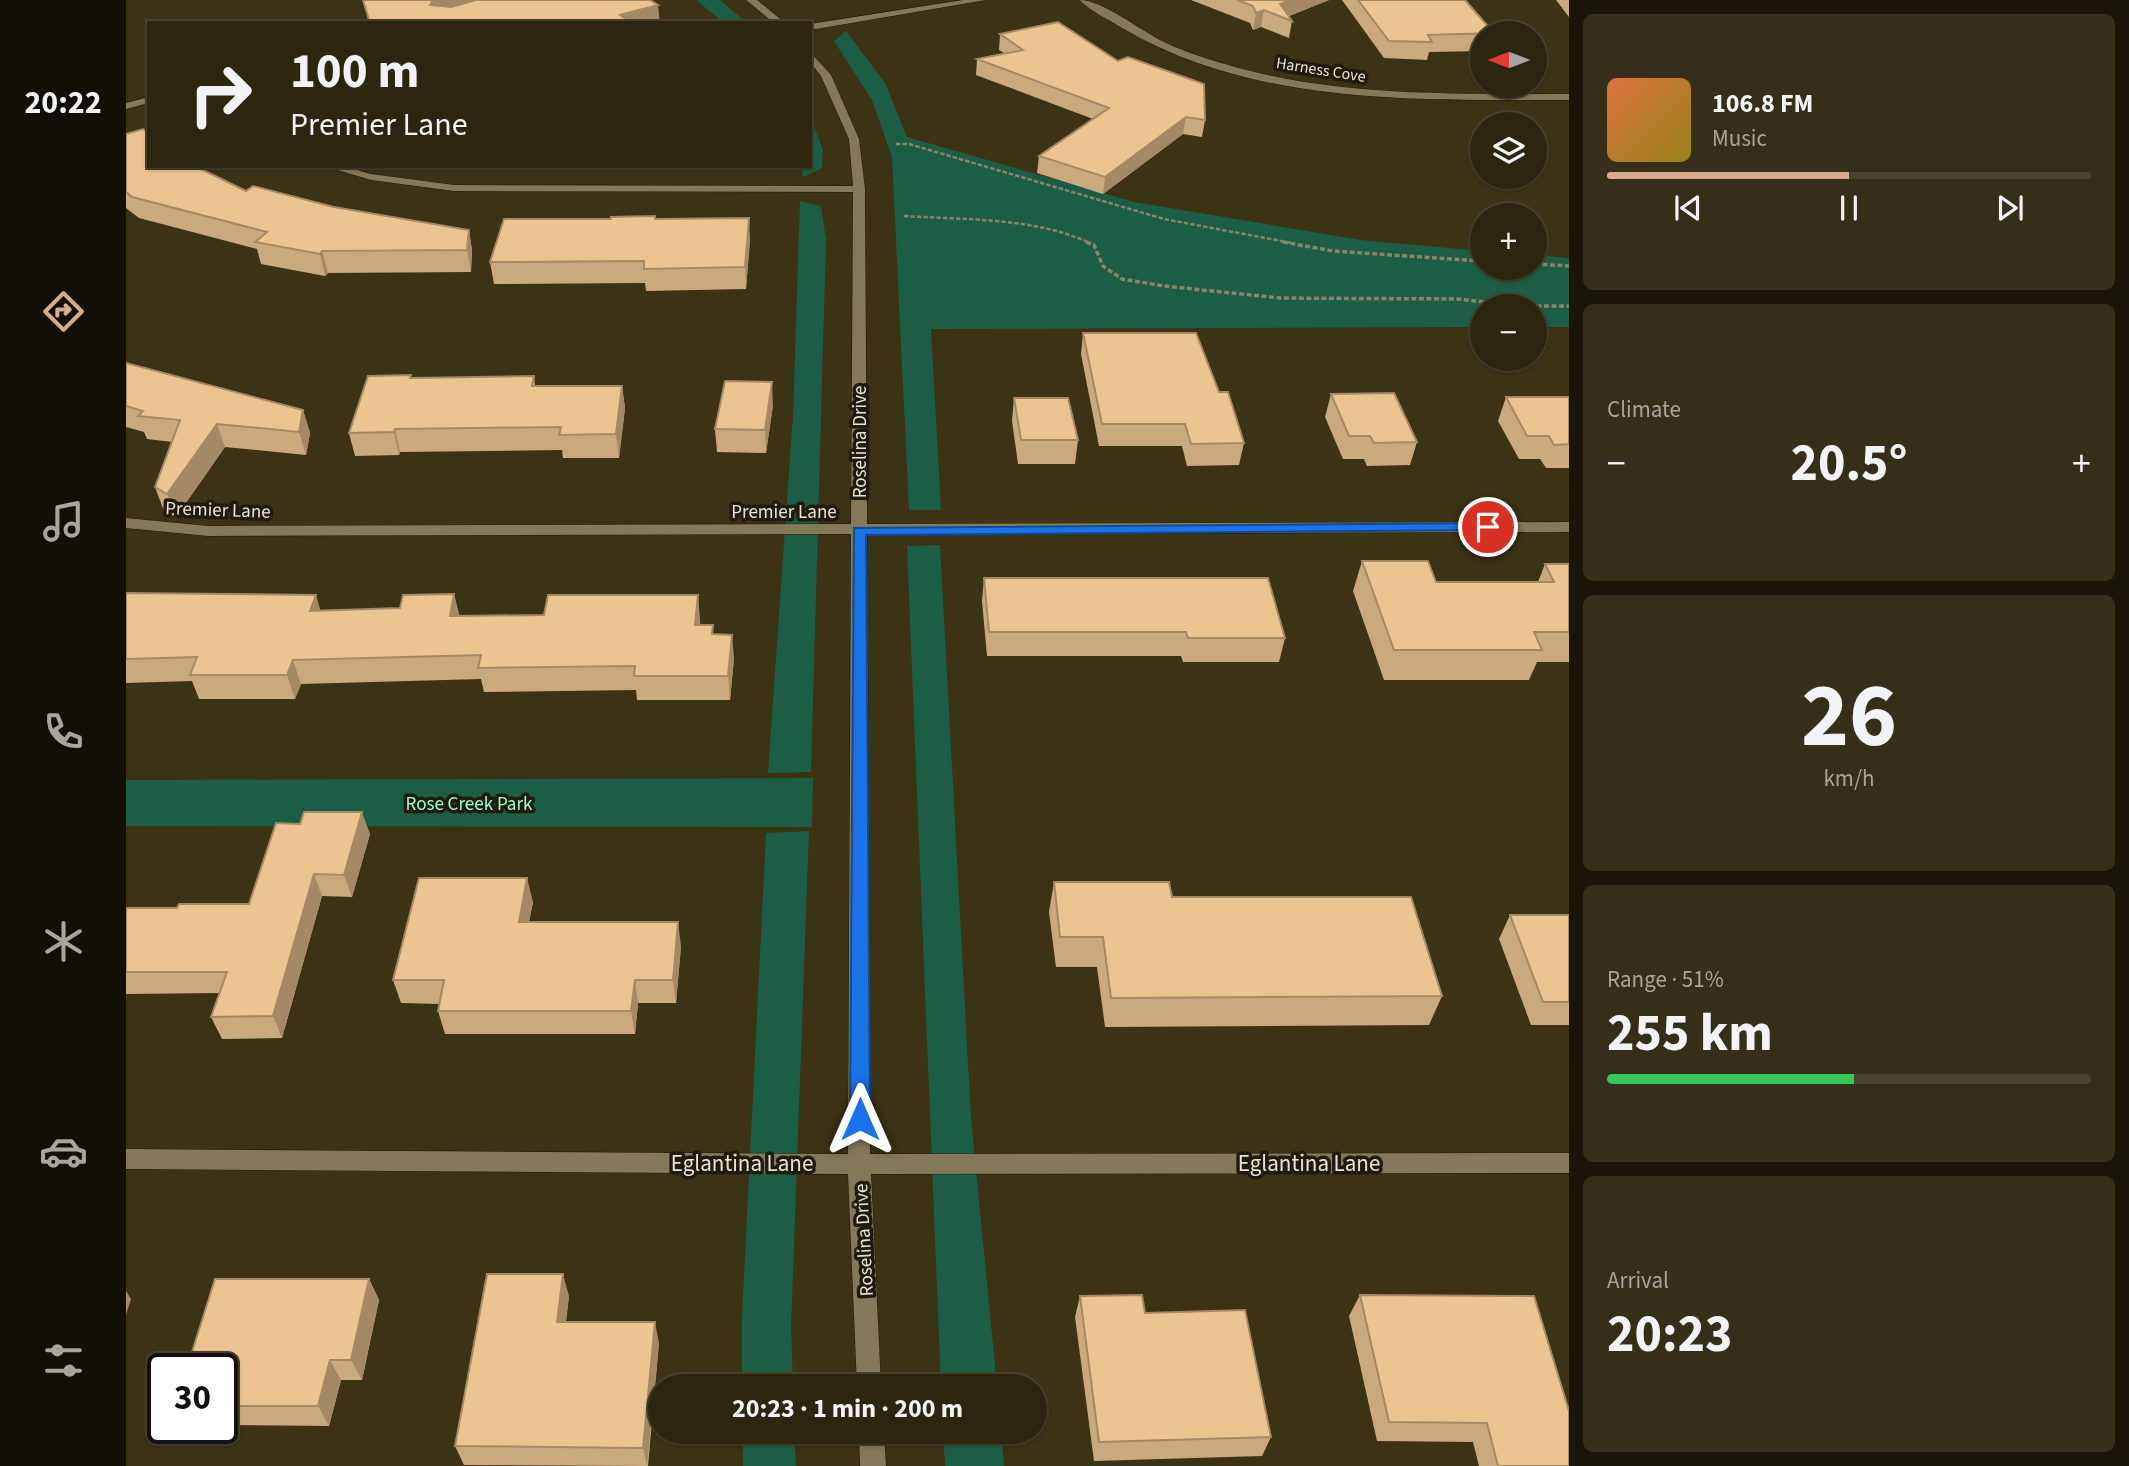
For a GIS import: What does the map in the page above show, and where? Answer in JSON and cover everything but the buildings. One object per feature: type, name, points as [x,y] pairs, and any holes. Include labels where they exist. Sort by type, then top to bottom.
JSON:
[{"type":"street","points":[[751,0],[777,21]]},
{"type":"street","points":[[812,27],[981,0]]},
{"type":"street","name":"Harness Cove","points":[[1084,0],[1129,29],[1186,55],[1304,85],[1362,93],[1434,97],[1569,97]]},
{"type":"street","name":"Roselina Drive","points":[[812,58],[826,75],[854,139],[859,189],[859,1163],[869,1374]]},
{"type":"street","points":[[126,106],[147,101]]},
{"type":"street","points":[[337,168],[371,177],[454,188],[859,189]]},
{"type":"street","name":"Premier Lane","points":[[126,523],[208,531],[1569,527]]},
{"type":"street","name":"Eglantina Lane","points":[[126,1159],[1569,1163]]},
{"type":"street","points":[[872,1444],[873,1466]]},
{"type":"path","points":[[896,144],[909,144],[1164,219],[1333,251],[1470,260]]},
{"type":"path","points":[[904,216],[1023,224],[1063,231],[1094,246],[1104,266],[1122,279],[1164,286],[1280,298],[1470,300]]},
{"type":"path","points":[[1547,265],[1569,267]]},
{"type":"path","points":[[1547,306],[1569,306]]},
{"type":"green space","points":[[696,0],[720,0],[745,21],[722,21]]},
{"type":"green space","points":[[846,31],[885,83],[907,137],[1134,202],[1361,240],[1470,250],[1470,280],[1547,280],[1547,256],[1569,258],[1569,327],[1547,327],[1547,294],[1470,294],[1470,327],[931,329],[941,510],[909,510],[892,157],[872,100],[834,41]]},
{"type":"green space","points":[[812,120],[823,150],[822,168],[803,177],[801,168],[812,168]]},
{"type":"green space","points":[[800,201],[821,206],[826,240],[811,772],[768,773],[793,415]]},
{"type":"green space","points":[[940,545],[971,1119],[996,1374],[941,1374],[907,546]]},
{"type":"green space","name":"Rose Creek Park","points":[[813,778],[812,827],[126,826],[126,780]]},
{"type":"green space","points":[[809,831],[791,1327],[793,1374],[742,1374],[742,1318],[766,833]]},
{"type":"green space","points":[[743,1444],[795,1444],[796,1466],[743,1466]]},
{"type":"green space","points":[[944,1444],[1002,1444],[1004,1466],[945,1466]]},
{"type":"route","points":[[860,1119],[859,531],[1488,527]]}]
